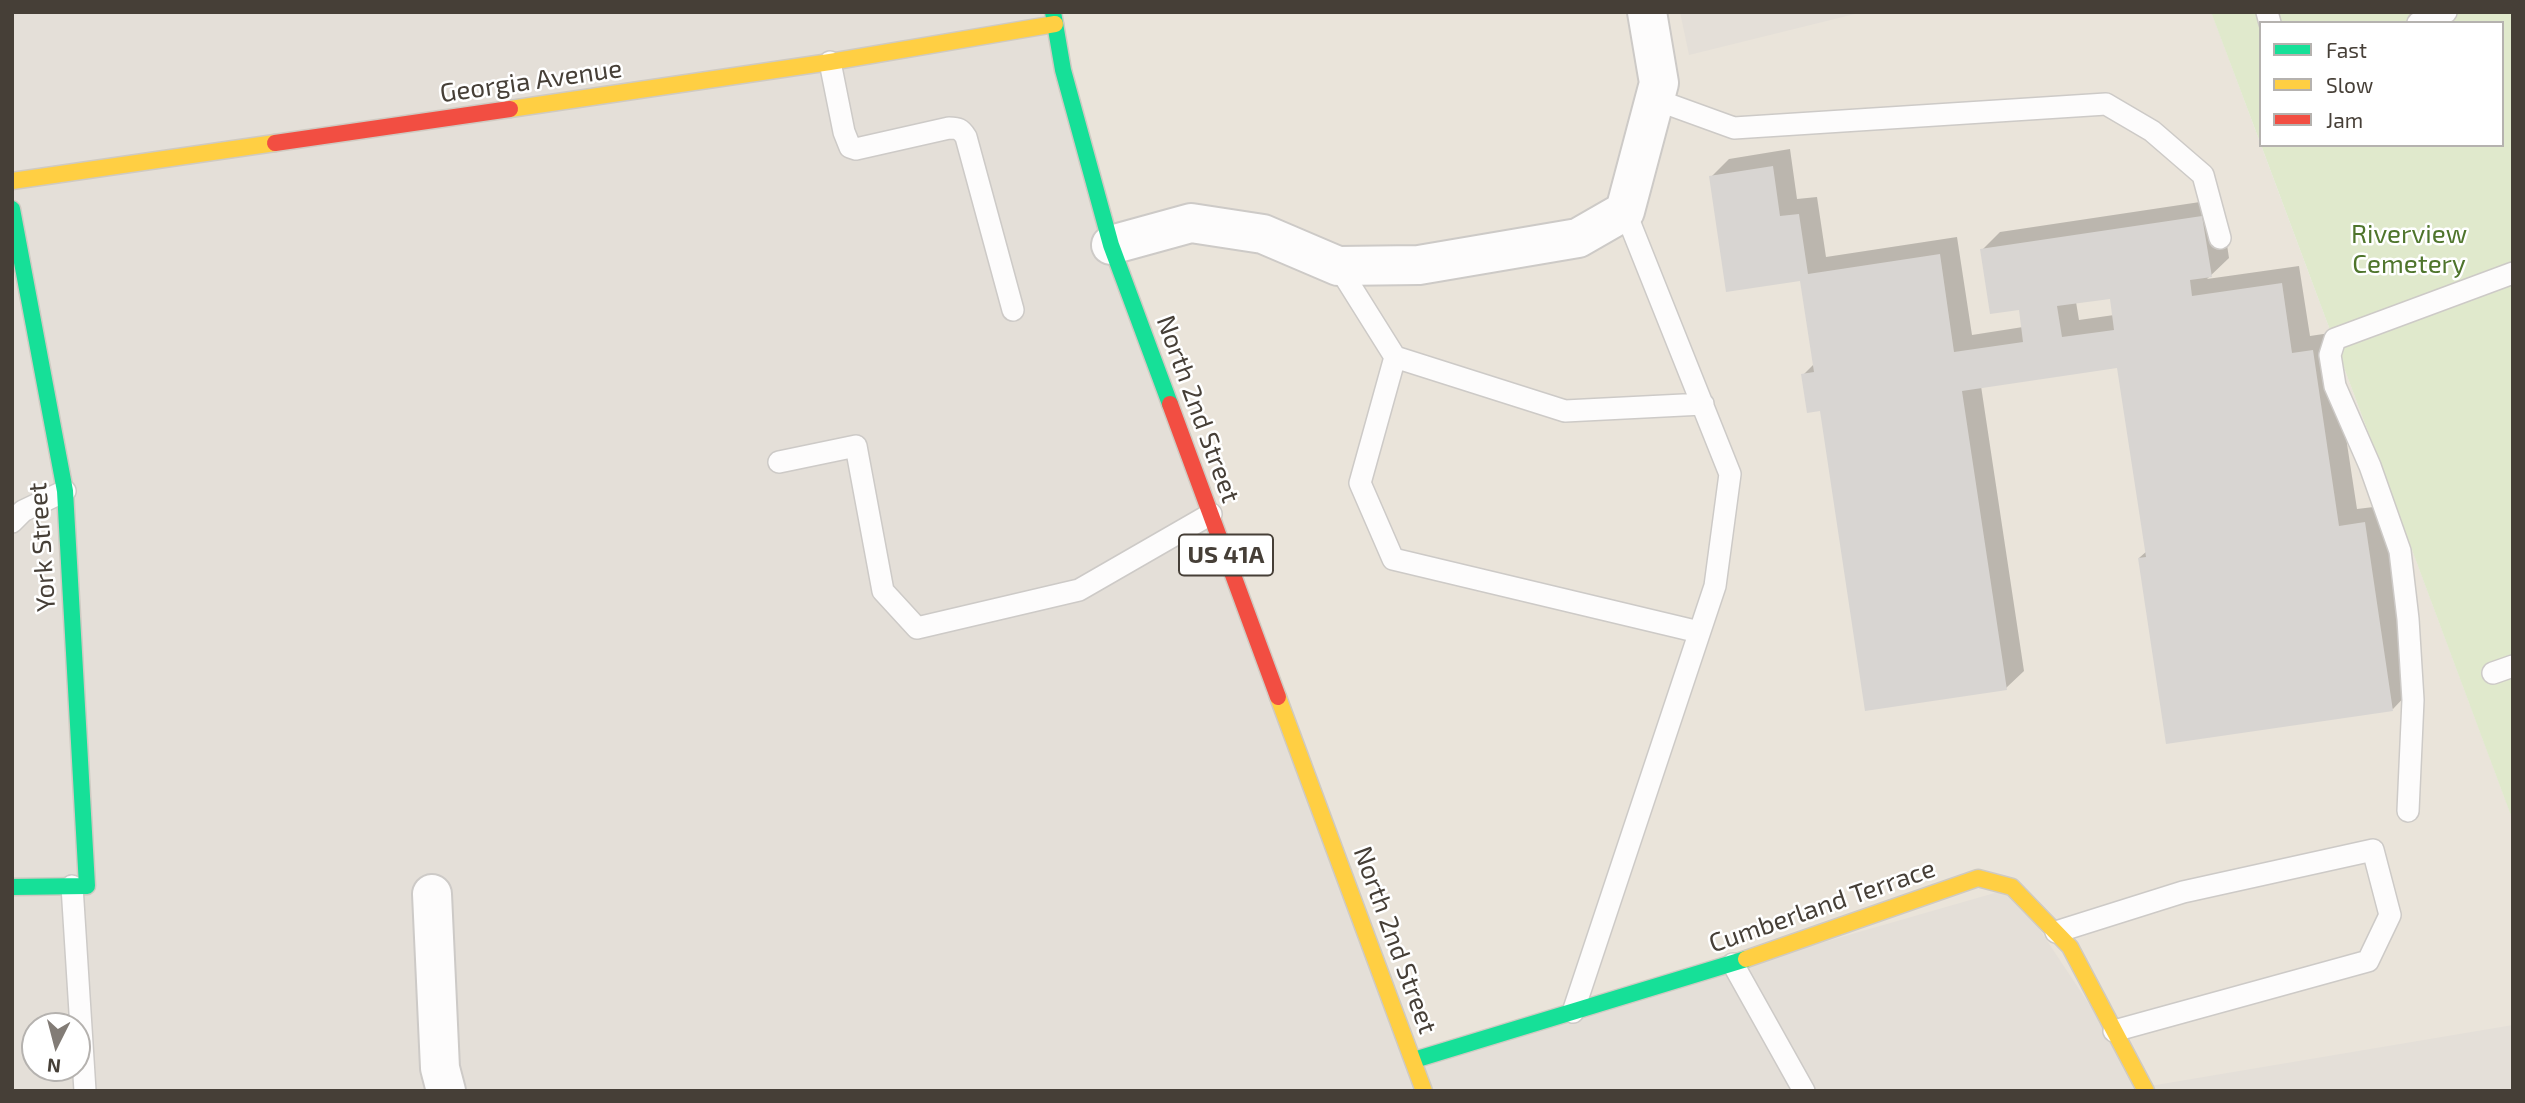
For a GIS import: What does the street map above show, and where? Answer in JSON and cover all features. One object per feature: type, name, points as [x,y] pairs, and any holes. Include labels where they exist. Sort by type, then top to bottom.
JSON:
[{"type":"street","points":[[1111,245],[1191,223],[1263,234],[1338,266],[1419,265],[1577,238],[1625,211],[1659,83],[1647,12]]},
{"type":"street","name":"Georgia Avenue","points":[[12,181],[830,62],[1054,18]]},
{"type":"street","name":"North 2nd Street","points":[[1054,18],[1063,70],[1111,245],[1424,1091]]},
{"type":"street","name":"York Street","points":[[12,209],[65,491],[80,886]]},
{"type":"street","name":"Cumberland Terrace","points":[[1414,1060],[1733,964],[1978,878],[2012,887],[2070,947],[2146,1091]]},
{"type":"street","points":[[12,887],[80,886]]},
{"type":"street","points":[[432,894],[440,1068],[446,1091]]},
{"type":"lane","points":[[2423,21],[2446,12]]},
{"type":"lane","points":[[830,62],[844,132],[850,147],[856,149],[949,128],[962,131],[966,137],[1013,310]]},
{"type":"lane","points":[[1654,99],[1734,128],[2106,104],[2152,131],[2203,174],[2220,238]]},
{"type":"lane","points":[[1573,1012],[1714,586],[1730,474],[1625,211]]},
{"type":"lane","points":[[1338,266],[1395,357],[1565,411],[1703,404]]},
{"type":"lane","points":[[2408,811],[2413,700],[2408,618],[2400,551],[2370,466],[2335,386],[2330,355],[2335,339],[2347,333],[2513,272]]},
{"type":"lane","points":[[1395,357],[1360,483],[1393,559],[1699,632]]},
{"type":"lane","points":[[779,462],[856,446],[883,591],[917,628],[1079,590],[1211,514]]},
{"type":"lane","points":[[12,522],[23,511],[65,491]]},
{"type":"lane","points":[[2056,932],[2183,892],[2374,850],[2390,915],[2368,961],[2114,1031]]},
{"type":"lane","points":[[80,886],[85,1091]]},
{"type":"lane","points":[[1733,964],[1804,1091]]},
{"type":"shaded area","points":[[12,12],[2211,12],[2259,141],[2259,147],[2261,147],[2513,821],[2513,1091],[12,1091]]},
{"type":"shaded area","points":[[1053,12],[1680,12],[1689,55],[1863,12],[2211,12],[2259,141],[2259,147],[2261,147],[2513,821],[2513,1025],[2144,1087],[2012,888],[1414,1060],[1111,245]]},
{"type":"green space","name":"Riverview Cemetery","points":[[2211,12],[2513,12],[2513,821],[2262,147],[2504,147],[2504,21],[2259,21],[2259,140]]},
{"type":"building","points":[[1773,166],[1780,216],[1799,214],[1808,274],[1940,254],[1954,352],[2023,342],[2019,310],[1990,314],[1980,249],[2202,216],[2212,277],[2190,280],[2192,296],[2282,283],[2292,353],[2313,350],[2339,526],[2365,522],[2393,711],[2166,744],[2138,558],[2146,557],[2117,368],[1962,391],[2007,690],[1865,711],[1820,411],[1807,413],[1801,374],[1814,372],[1800,281],[1726,292],[1709,176]],"holes":[[[2110,299],[2114,330],[2062,337],[2057,306]]]},
{"type":"traffic: fast","points":[[1053,12],[1063,70],[1111,245],[1170,404]]},
{"type":"traffic: fast","points":[[12,209],[65,491],[87,886],[12,887]]},
{"type":"traffic: fast","points":[[1414,1060],[1746,959]]},
{"type":"traffic: slow","points":[[510,109],[830,62],[1055,24]]},
{"type":"traffic: slow","points":[[12,181],[275,143]]},
{"type":"traffic: slow","points":[[1278,697],[1424,1091]]},
{"type":"traffic: slow","points":[[1746,959],[1978,878],[2012,887],[2070,947],[2146,1091]]},
{"type":"traffic: jam","points":[[275,143],[510,109]]},
{"type":"traffic: jam","points":[[1170,404],[1278,697]]}]
